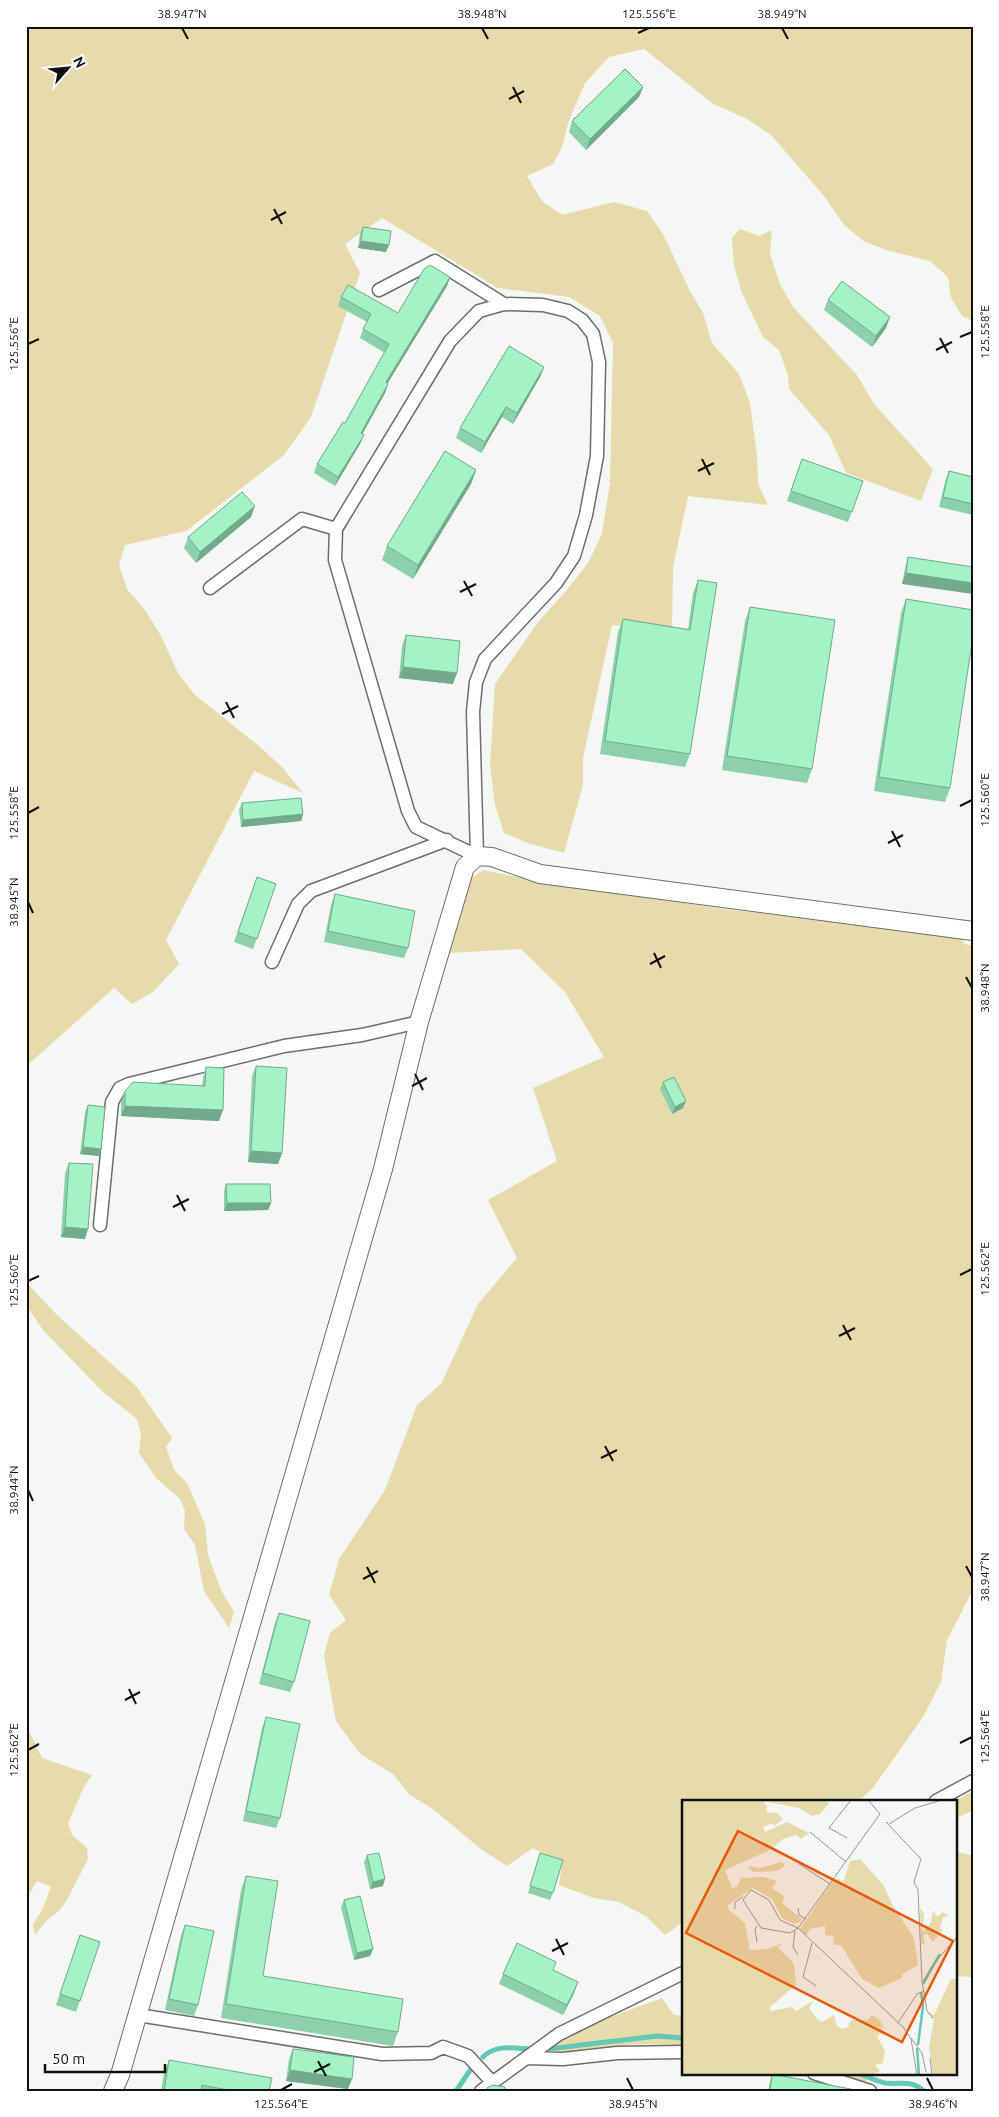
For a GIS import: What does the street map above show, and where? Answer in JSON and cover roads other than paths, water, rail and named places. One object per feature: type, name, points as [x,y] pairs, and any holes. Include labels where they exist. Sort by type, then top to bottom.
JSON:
[{"type":"street","points":[[379,290],[435,262],[504,304]]},
{"type":"street","points":[[113,2091],[120,2075],[138,2015],[383,1169],[419,1022],[465,867],[477,856],[474,712],[476,682],[485,659],[556,583],[574,556],[586,515],[597,456],[599,362],[593,334],[582,320],[568,310],[543,305],[504,304],[479,311],[450,340],[336,529],[336,560],[408,811],[416,827],[447,840],[477,856],[492,857],[540,874],[973,931]]},
{"type":"street","points":[[210,588],[302,519],[336,529]]},
{"type":"street","points":[[272,962],[298,904],[311,891],[447,840]]},
{"type":"street","points":[[100,1226],[112,1102],[120,1088],[129,1084],[284,1046],[362,1034],[419,1022]]},
{"type":"street","points":[[938,1800],[973,1781]]},
{"type":"street","points":[[481,2091],[559,2034],[682,1973]]},
{"type":"street","points":[[138,2015],[382,2054],[431,2053],[443,2047],[468,2056],[492,2082]]},
{"type":"street","points":[[527,2058],[563,2059],[617,2053],[682,2052]]},
{"type":"street","points":[[817,2074],[870,2091]]},
{"type":"waterway","points":[[548,2049],[657,2036],[682,2038]]},
{"type":"waterway","points":[[483,2057],[499,2048],[530,2049]]},
{"type":"waterway","points":[[456,2091],[473,2066]]},
{"type":"waterway","points":[[860,2074],[885,2083],[914,2085],[924,2091]]}]
